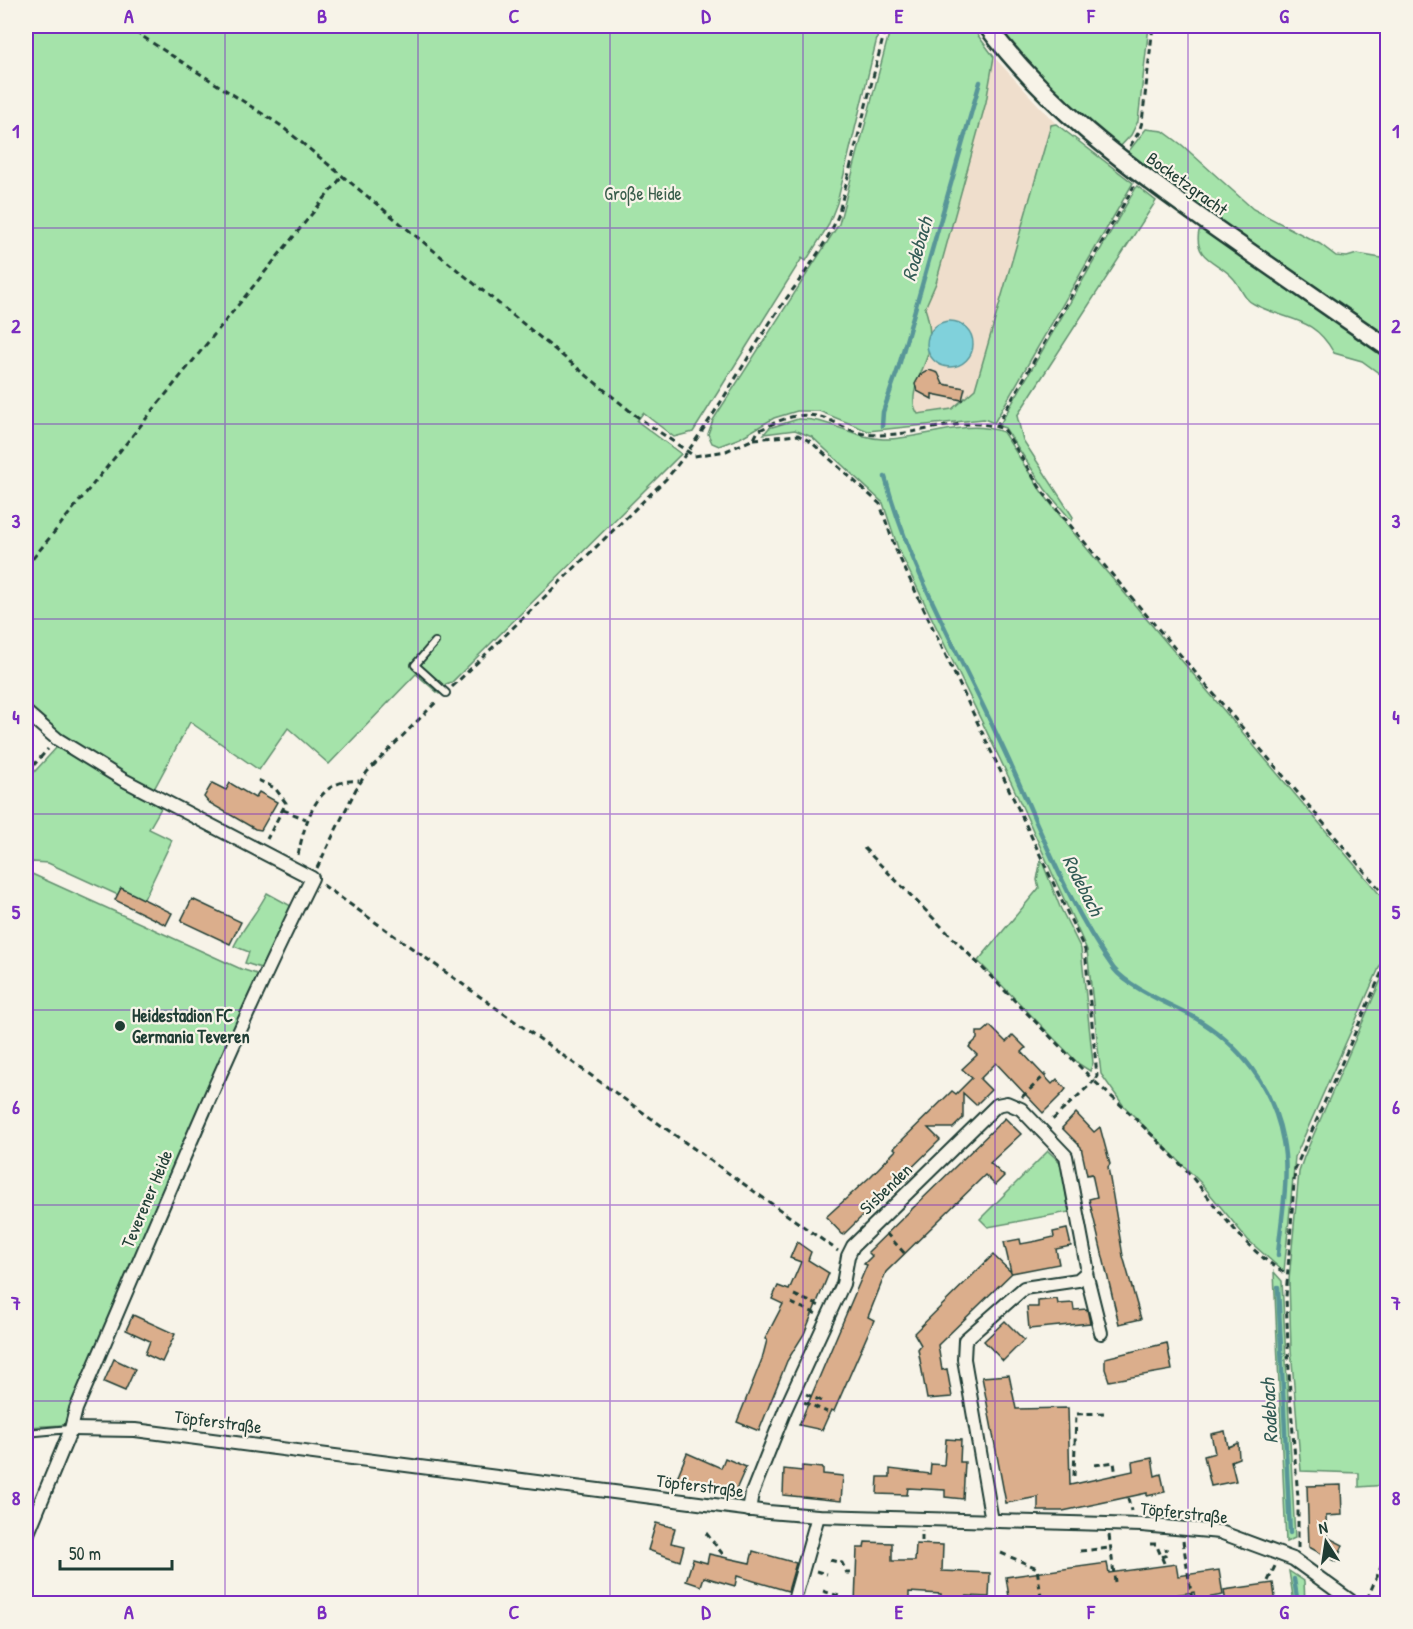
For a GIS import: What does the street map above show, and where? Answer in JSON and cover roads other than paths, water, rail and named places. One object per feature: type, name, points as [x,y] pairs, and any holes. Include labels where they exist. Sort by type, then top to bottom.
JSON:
[{"type":"street","name":"Bocketzgracht","points":[[987,26],[1005,50],[1047,94],[1118,158],[1388,348]]},
{"type":"street","name":"Teverener Heide","points":[[26,712],[57,739],[122,779],[312,878],[246,1016],[76,1409],[71,1429],[26,1538]]},
{"type":"street","name":"Sisbenden","points":[[749,1510],[752,1493],[791,1396],[843,1284],[848,1256],[877,1222],[997,1105],[1014,1104],[1042,1129],[1066,1156],[1085,1250],[1086,1272]]},
{"type":"street","points":[[1086,1272],[1101,1333]]},
{"type":"street","points":[[992,1521],[964,1359],[965,1340],[1024,1288],[1078,1280],[1086,1272]]},
{"type":"street","name":"Töpferstraße","points":[[71,1429],[135,1430],[749,1510],[818,1516],[1181,1527],[1239,1537],[1293,1559],[1355,1604]]},
{"type":"street","points":[[793,1604],[818,1516]]},
{"type":"lane","points":[[435,642],[415,665],[446,693]]},
{"type":"lane","name":"Töpferstraße","points":[[26,1433],[71,1429]]},
{"type":"water","points":[[950,321],[966,328],[973,344],[966,360],[950,367],[934,360],[927,344],[934,328]]},
{"type":"waterway","name":"Rodebach","points":[[882,426],[883,412],[898,369],[980,82]]},
{"type":"waterway","name":"Rodebach","points":[[885,477],[909,547],[938,615],[1003,748],[1067,890],[1097,944],[1114,969],[1129,982],[1192,1016],[1225,1039],[1239,1053],[1262,1084],[1278,1121],[1285,1155],[1284,1198],[1278,1255]]},
{"type":"waterway","name":"Rodebach","points":[[1278,1287],[1290,1533]]},
{"type":"waterway","name":"Rodebach","points":[[1294,1579],[1298,1604]]},
{"type":"place","name":"Heidestadion FC Germania Teveren","points":[[120,1026]]},
{"type":"park label","name":"Große Heide","points":[[643,194]]}]
